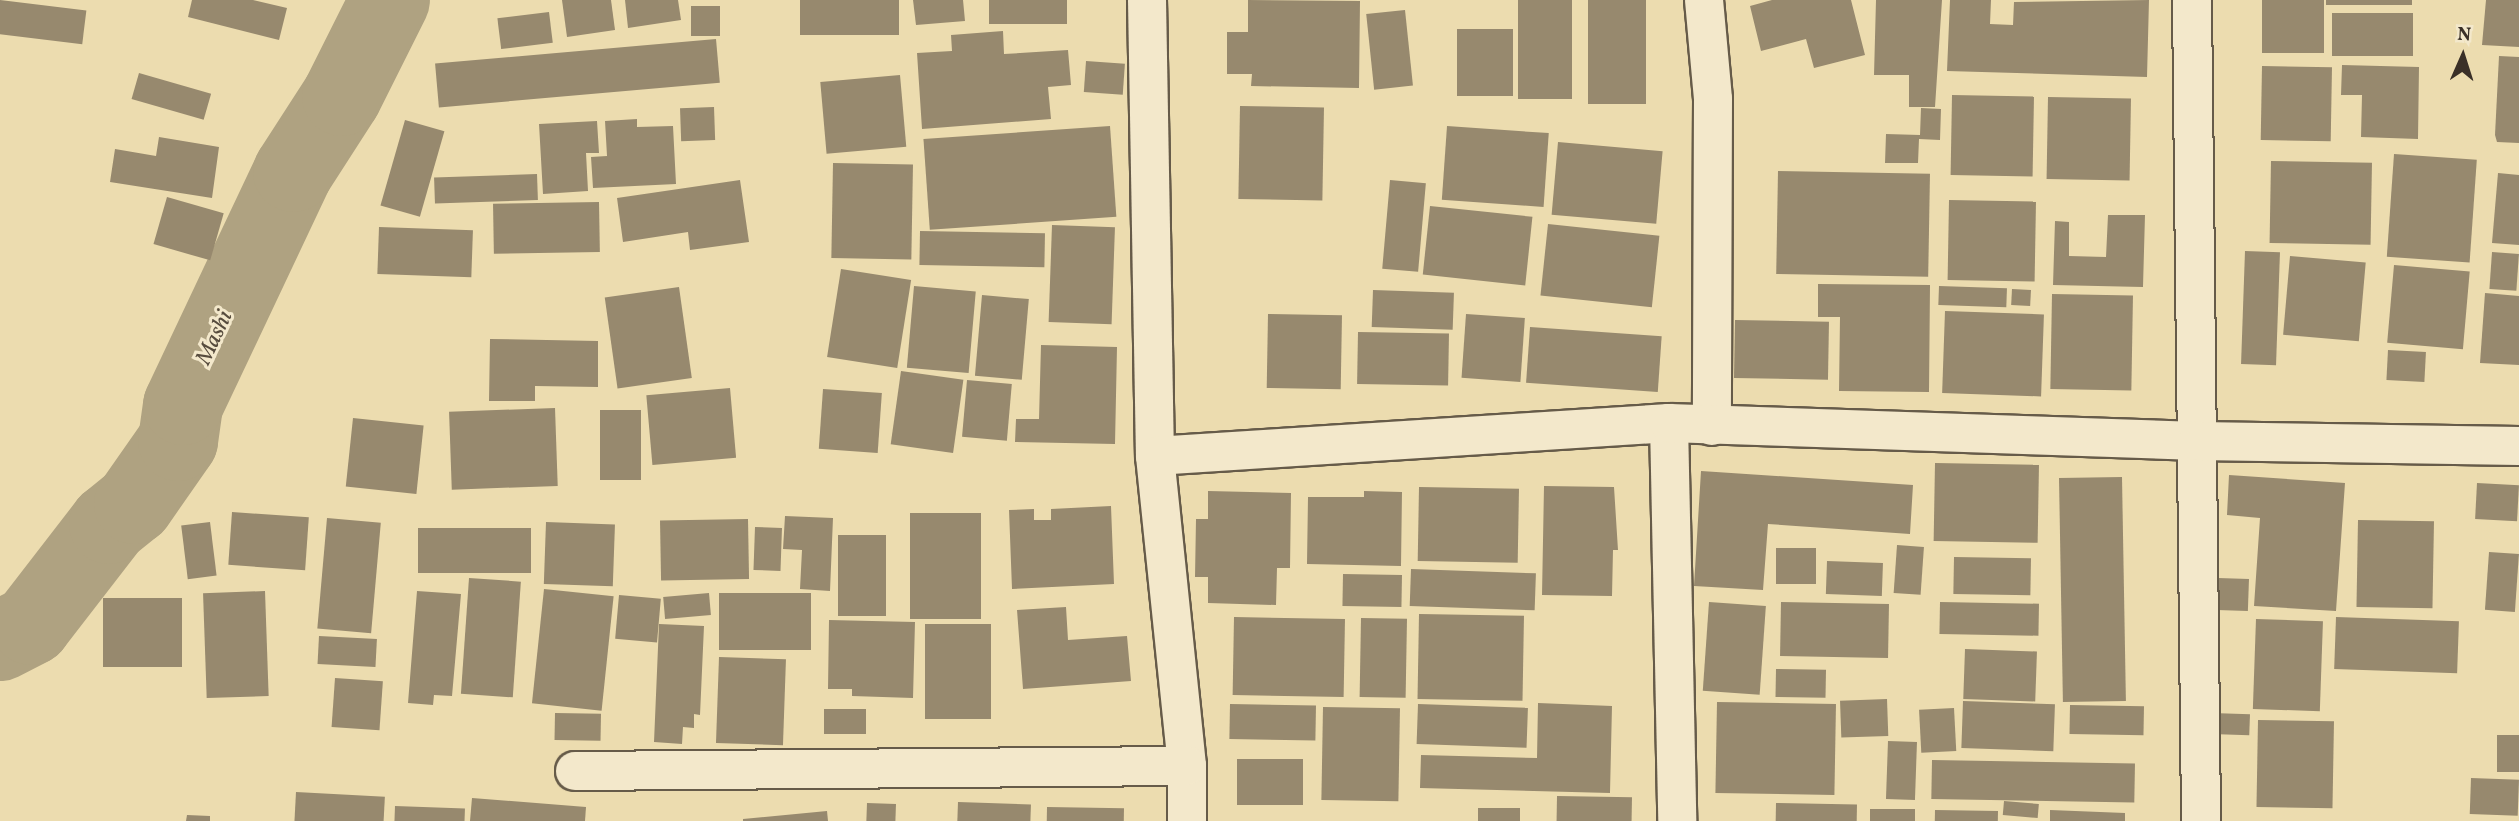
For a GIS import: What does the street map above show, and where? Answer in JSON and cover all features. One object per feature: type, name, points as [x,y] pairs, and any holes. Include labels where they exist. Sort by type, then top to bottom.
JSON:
[{"type":"street","points":[[1147,0],[1156,456],[1187,766],[1187,821]]},
{"type":"street","points":[[1704,0],[1713,99],[1712,426]]},
{"type":"street","points":[[2192,0],[2201,821]]},
{"type":"street","points":[[1156,456],[1670,423],[2198,441],[2519,446]]},
{"type":"street","points":[[1670,423],[1677,821]]},
{"type":"street","points":[[575,771],[1187,766]]},
{"type":"building","points":[[0,0],[86,11],[82,44],[0,34]]},
{"type":"building","points":[[192,0],[253,0],[287,8],[279,40],[188,17]]},
{"type":"building","points":[[562,0],[611,0],[615,30],[567,37]]},
{"type":"building","points":[[625,0],[678,0],[681,20],[628,28]]},
{"type":"building","points":[[800,0],[899,0],[899,35],[800,35]]},
{"type":"building","points":[[913,0],[963,0],[965,21],[916,25]]},
{"type":"building","points":[[989,0],[1067,0],[1067,24],[989,24]]},
{"type":"building","points":[[1248,0],[1360,1],[1359,88],[1251,86],[1252,74],[1227,74],[1227,32],[1248,32]]},
{"type":"building","points":[[1518,0],[1572,0],[1572,99],[1518,99]]},
{"type":"building","points":[[1588,0],[1646,0],[1646,104],[1588,104]]},
{"type":"building","points":[[1772,0],[1851,0],[1865,55],[1814,68],[1806,39],[1761,51],[1750,6]]},
{"type":"building","points":[[1876,0],[1942,0],[1935,107],[1909,107],[1909,75],[1874,75]]},
{"type":"building","points":[[1950,0],[1991,0],[1990,24],[2013,25],[2014,2],[2149,0],[2147,77],[1947,71]]},
{"type":"building","points":[[2262,0],[2324,0],[2324,53],[2262,53]]},
{"type":"building","points":[[2326,0],[2412,0],[2412,5],[2326,5]]},
{"type":"building","points":[[2486,0],[2519,0],[2519,47],[2482,45]]},
{"type":"building","points":[[691,6],[720,6],[720,36],[691,36]]},
{"type":"building","points":[[1405,10],[1413,86],[1374,90],[1366,14]]},
{"type":"building","points":[[549,12],[553,43],[501,49],[497,18]]},
{"type":"building","points":[[2332,13],[2413,13],[2413,56],[2332,56]]},
{"type":"building","points":[[1457,29],[1513,29],[1513,96],[1457,96]]},
{"type":"building","points":[[1003,31],[1004,54],[1068,50],[1071,85],[1048,87],[1051,119],[922,129],[917,53],[952,51],[951,35]]},
{"type":"building","points":[[716,39],[720,83],[439,107],[435,64]]},
{"type":"building","points":[[2499,56],[2519,57],[2519,143],[2497,142],[2495,135]]},
{"type":"building","points":[[1086,61],[1125,64],[1123,95],[1084,92]]},
{"type":"building","points":[[2342,65],[2419,67],[2418,139],[2361,137],[2362,95],[2341,95]]},
{"type":"building","points":[[2262,66],[2332,67],[2331,141],[2261,140]]},
{"type":"building","points":[[139,73],[211,94],[204,120],[132,99]]},
{"type":"building","points":[[900,75],[906,147],[827,154],[820,82]]},
{"type":"building","points":[[1952,95],[2034,96],[2033,176],[1951,175]]},
{"type":"building","points":[[2048,97],[2131,98],[2130,180],[2047,179]]},
{"type":"building","points":[[1240,106],[1324,107],[1322,200],[1238,199]]},
{"type":"building","points":[[714,107],[715,140],[681,141],[680,108]]},
{"type":"building","points":[[1921,108],[1941,109],[1940,140],[1919,139],[1918,163],[1885,163],[1886,134],[1920,135]]},
{"type":"building","points":[[637,119],[637,127],[673,126],[676,184],[593,188],[591,157],[607,156],[605,121]]},
{"type":"building","points":[[405,120],[444,131],[420,217],[380,206]]},
{"type":"building","points":[[597,121],[599,153],[586,153],[588,191],[543,194],[539,124]]},
{"type":"building","points":[[1110,126],[1116,217],[930,230],[923,139]]},
{"type":"building","points":[[1447,126],[1549,133],[1544,207],[1442,200]]},
{"type":"building","points":[[159,137],[219,147],[212,198],[110,182],[115,149],[156,156]]},
{"type":"building","points":[[1558,142],[1663,151],[1656,224],[1552,215]]},
{"type":"building","points":[[2394,154],[2477,160],[2470,263],[2387,257]]},
{"type":"building","points":[[2271,161],[2372,163],[2371,245],[2270,243]]},
{"type":"building","points":[[833,163],[913,164],[911,259],[831,258]]},
{"type":"building","points":[[1778,171],[1930,174],[1928,277],[1776,274]]},
{"type":"building","points":[[2498,173],[2519,175],[2519,245],[2492,243]]},
{"type":"building","points":[[537,174],[538,200],[435,204],[434,178]]},
{"type":"building","points":[[740,180],[749,242],[690,250],[688,232],[623,242],[617,198]]},
{"type":"building","points":[[1390,180],[1426,183],[1418,272],[1382,269]]},
{"type":"building","points":[[167,197],[224,213],[210,260],[153,244]]},
{"type":"building","points":[[1949,200],[2036,202],[2035,282],[1948,280]]},
{"type":"building","points":[[599,202],[600,252],[494,254],[493,204]]},
{"type":"building","points":[[1430,206],[1532,217],[1525,285],[1423,275]]},
{"type":"building","points":[[2108,215],[2145,215],[2143,287],[2053,285],[2055,221],[2069,222],[2069,256],[2106,257]]},
{"type":"building","points":[[1548,224],[1659,236],[1652,307],[1540,296]]},
{"type":"building","points":[[1052,225],[1115,227],[1112,324],[1049,322]]},
{"type":"building","points":[[379,227],[473,230],[471,277],[377,274]]},
{"type":"building","points":[[920,231],[1045,233],[1044,267],[919,265]]},
{"type":"building","points":[[2245,251],[2280,252],[2276,365],[2241,364]]},
{"type":"building","points":[[2492,252],[2519,254],[2516,291],[2489,289]]},
{"type":"building","points":[[2290,256],[2366,263],[2359,341],[2283,335]]},
{"type":"building","points":[[2394,265],[2470,272],[2463,349],[2387,343]]},
{"type":"building","points":[[841,269],[911,280],[897,368],[827,357]]},
{"type":"building","points":[[1818,284],[1930,285],[1929,392],[1839,391],[1840,317],[1818,317]]},
{"type":"building","points":[[914,286],[976,291],[969,373],[907,368]]},
{"type":"building","points":[[1939,286],[2007,288],[2006,307],[1938,305]]},
{"type":"building","points":[[679,287],[692,378],[618,389],[605,297]]},
{"type":"building","points":[[2012,289],[2031,290],[2030,306],[2011,305]]},
{"type":"building","points":[[1373,290],[1454,293],[1453,330],[1372,327]]},
{"type":"building","points":[[2485,293],[2519,296],[2519,365],[2480,363]]},
{"type":"building","points":[[2052,294],[2133,295],[2131,390],[2050,389]]},
{"type":"building","points":[[982,295],[1029,299],[1022,380],[975,376]]},
{"type":"building","points":[[1945,311],[2044,314],[2041,396],[1942,393]]},
{"type":"building","points":[[1268,314],[1342,315],[1341,389],[1267,388]]},
{"type":"building","points":[[1466,314],[1525,318],[1520,382],[1462,378]]},
{"type":"building","points":[[1735,320],[1829,322],[1828,380],[1734,378]]},
{"type":"building","points":[[1530,327],[1662,336],[1658,392],[1526,383]]},
{"type":"building","points":[[1358,332],[1449,334],[1448,386],[1357,384]]},
{"type":"building","points":[[490,339],[598,341],[598,387],[535,386],[535,401],[489,401]]},
{"type":"building","points":[[1041,345],[1117,347],[1115,444],[1015,442],[1016,419],[1039,419]]},
{"type":"building","points":[[2388,350],[2426,352],[2424,382],[2386,380]]},
{"type":"building","points":[[901,371],[963,380],[953,453],[891,444]]},
{"type":"building","points":[[967,380],[1012,384],[1007,441],[962,437]]},
{"type":"building","points":[[730,388],[736,458],[652,465],[646,395]]},
{"type":"building","points":[[823,389],[882,393],[878,453],[819,449]]},
{"type":"building","points":[[555,408],[558,486],[452,490],[449,412]]},
{"type":"building","points":[[600,410],[641,410],[641,480],[600,480]]},
{"type":"building","points":[[353,418],[424,425],[416,494],[346,487]]},
{"type":"building","points":[[1935,463],[2039,465],[2038,543],[1934,541]]},
{"type":"building","points":[[1701,471],[1913,485],[1910,534],[1768,524],[1763,590],[1694,586]]},
{"type":"building","points":[[2229,475],[2345,483],[2336,611],[2254,606],[2260,518],[2227,515]]},
{"type":"building","points":[[2122,477],[2126,701],[2063,702],[2059,478]]},
{"type":"building","points":[[2477,483],[2519,485],[2517,521],[2475,519]]},
{"type":"building","points":[[1544,486],[1614,487],[1618,550],[1613,550],[1612,596],[1542,595]]},
{"type":"building","points":[[1419,487],[1519,489],[1518,563],[1418,561]]},
{"type":"building","points":[[1208,491],[1291,493],[1290,568],[1277,568],[1276,605],[1208,603],[1208,577],[1195,577],[1196,519],[1208,519]]},
{"type":"building","points":[[1364,491],[1402,492],[1401,566],[1307,564],[1308,497],[1364,497]]},
{"type":"building","points":[[1111,506],[1114,584],[1012,589],[1009,510],[1034,509],[1034,520],[1051,520],[1051,509]]},
{"type":"building","points":[[232,512],[309,517],[305,570],[228,565]]},
{"type":"building","points":[[910,513],[981,513],[981,619],[910,619]]},
{"type":"building","points":[[785,516],[833,518],[830,591],[800,589],[802,550],[783,549]]},
{"type":"building","points":[[327,518],[381,523],[371,633],[317,629]]},
{"type":"building","points":[[748,519],[749,579],[661,581],[660,521]]},
{"type":"building","points":[[2358,520],[2434,521],[2432,608],[2356,607]]},
{"type":"building","points":[[210,522],[217,576],[188,579],[181,526]]},
{"type":"building","points":[[546,522],[615,524],[613,586],[544,584]]},
{"type":"building","points":[[755,527],[782,528],[780,571],[753,570]]},
{"type":"building","points":[[418,528],[531,528],[531,573],[418,573]]},
{"type":"building","points":[[838,535],[886,535],[886,616],[838,616]]},
{"type":"building","points":[[1897,545],[1924,547],[1921,595],[1894,593]]},
{"type":"building","points":[[1776,548],[1816,548],[1816,584],[1776,584]]},
{"type":"building","points":[[2489,552],[2519,554],[2515,612],[2485,610]]},
{"type":"building","points":[[1954,557],[2031,558],[2030,595],[1953,594]]},
{"type":"building","points":[[1827,561],[1883,563],[1882,596],[1826,594]]},
{"type":"building","points":[[1411,569],[1536,573],[1535,610],[1410,606]]},
{"type":"building","points":[[1343,574],[1402,575],[1401,607],[1342,606]]},
{"type":"building","points":[[469,578],[521,582],[513,697],[461,694]]},
{"type":"building","points":[[2218,578],[2249,579],[2248,611],[2217,610]]},
{"type":"building","points":[[544,589],[614,596],[602,711],[532,703]]},
{"type":"building","points":[[265,591],[269,696],[207,698],[203,593]]},
{"type":"building","points":[[417,591],[461,594],[452,696],[434,695],[433,705],[408,703]]},
{"type":"building","points":[[709,593],[711,615],[665,619],[663,597]]},
{"type":"building","points":[[719,593],[811,593],[811,650],[719,650]]},
{"type":"building","points":[[619,595],[661,599],[657,642],[615,639]]},
{"type":"building","points":[[103,598],[182,598],[182,667],[103,667]]},
{"type":"building","points":[[1709,602],[1766,606],[1760,695],[1703,691]]},
{"type":"building","points":[[1781,602],[1889,604],[1888,658],[1780,656]]},
{"type":"building","points":[[1940,602],[2039,604],[2038,636],[1939,634]]},
{"type":"building","points":[[1066,607],[1068,640],[1127,636],[1131,681],[1023,689],[1017,610]]},
{"type":"building","points":[[1419,614],[1524,616],[1523,701],[1418,699]]},
{"type":"building","points":[[1234,617],[1345,619],[1344,697],[1233,695]]},
{"type":"building","points":[[2336,617],[2459,621],[2457,673],[2334,669]]},
{"type":"building","points":[[1361,618],[1407,619],[1406,698],[1360,697]]},
{"type":"building","points":[[2256,619],[2323,621],[2320,711],[2253,709]]},
{"type":"building","points":[[829,620],[915,622],[913,698],[852,696],[852,689],[828,689]]},
{"type":"building","points":[[659,624],[704,626],[700,715],[694,714],[694,728],[683,727],[682,744],[654,742]]},
{"type":"building","points":[[925,624],[991,624],[991,719],[925,719]]},
{"type":"building","points":[[319,636],[377,639],[375,667],[318,664]]},
{"type":"building","points":[[1965,649],[2037,652],[2035,701],[1963,699]]},
{"type":"building","points":[[719,657],[786,659],[783,745],[716,743]]},
{"type":"building","points":[[1776,669],[1826,670],[1826,698],[1776,697]]},
{"type":"building","points":[[335,678],[383,681],[379,730],[332,727]]},
{"type":"building","points":[[1887,699],[1888,736],[1841,738],[1840,701]]},
{"type":"building","points":[[1963,701],[2055,704],[2053,751],[1961,748]]},
{"type":"building","points":[[1717,702],[1836,704],[1834,795],[1715,793]]},
{"type":"building","points":[[1538,703],[1612,706],[1610,793],[1420,788],[1421,755],[1537,758]]},
{"type":"building","points":[[1230,704],[1316,706],[1315,740],[1229,739]]},
{"type":"building","points":[[1418,704],[1528,708],[1527,748],[1417,744]]},
{"type":"building","points":[[2070,705],[2144,706],[2143,735],[2069,734]]},
{"type":"building","points":[[1323,707],[1400,708],[1398,801],[1321,800]]},
{"type":"building","points":[[1954,708],[1956,751],[1921,753],[1919,710]]},
{"type":"building","points":[[824,709],[866,709],[866,734],[824,734]]},
{"type":"building","points":[[555,713],[601,714],[601,741],[555,740]]},
{"type":"building","points":[[2212,713],[2250,714],[2249,735],[2211,734]]},
{"type":"building","points":[[2258,720],[2334,721],[2332,808],[2256,807]]},
{"type":"building","points":[[2497,735],[2519,735],[2519,772],[2497,772]]},
{"type":"building","points":[[1888,741],[1917,742],[1915,800],[1886,799]]},
{"type":"building","points":[[1237,759],[1303,759],[1303,805],[1237,805]]},
{"type":"building","points":[[1932,760],[2135,764],[2134,803],[1931,799]]},
{"type":"building","points":[[2471,778],[2519,780],[2518,816],[2470,814]]},
{"type":"building","points":[[296,792],[385,797],[384,821],[294,821]]},
{"type":"building","points":[[1557,796],[1632,797],[1632,821],[1557,821]]},
{"type":"building","points":[[472,798],[586,807],[585,821],[470,821]]},
{"type":"building","points":[[2004,801],[2039,804],[2038,818],[2003,815]]},
{"type":"building","points":[[958,802],[1031,805],[1030,821],[957,821]]},
{"type":"building","points":[[867,803],[896,804],[895,821],[866,821]]},
{"type":"building","points":[[1776,803],[1857,804],[1857,821],[1776,821]]},
{"type":"building","points":[[395,806],[465,808],[465,821],[394,821]]},
{"type":"building","points":[[1047,807],[1124,808],[1124,821],[1047,821]]},
{"type":"building","points":[[1478,808],[1520,808],[1520,821],[1478,821]]},
{"type":"building","points":[[1870,809],[1915,809],[1915,821],[1870,821]]},
{"type":"building","points":[[1935,810],[1998,811],[1998,821],[1935,821]]},
{"type":"building","points":[[2050,810],[2125,813],[2125,821],[2050,821]]},
{"type":"building","points":[[827,811],[828,821],[743,821],[743,819]]},
{"type":"building","points":[[187,815],[210,816],[210,821],[186,821]]},
{"type":"waterway","name":"Mashi","points":[[0,641],[31,625],[109,524],[134,504],[178,441],[183,405],[293,172],[342,96],[390,0]]}]
